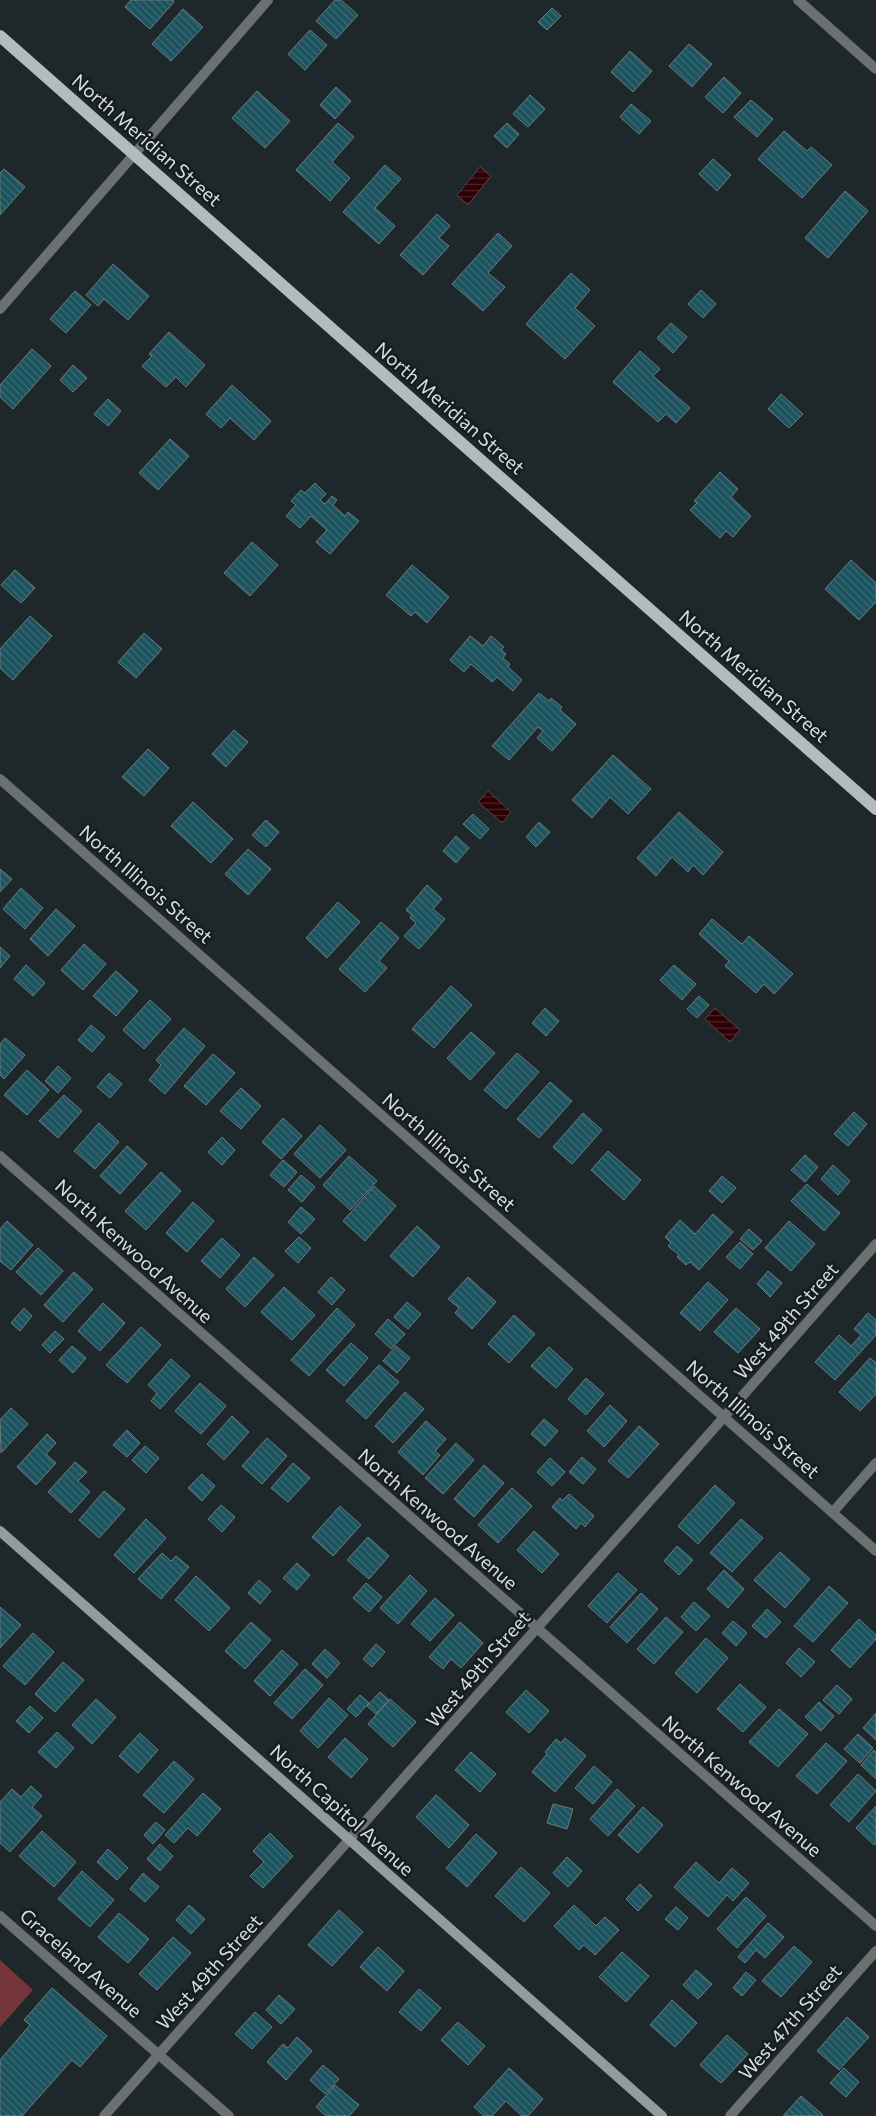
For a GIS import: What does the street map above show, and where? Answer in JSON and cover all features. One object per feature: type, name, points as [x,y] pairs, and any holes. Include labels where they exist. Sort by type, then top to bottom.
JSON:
[{"type":"main road","name":"North Meridian Street","points":[[0,36],[876,809]]},
{"type":"main road","name":"North Capitol Avenue","points":[[0,1531],[662,2116]]},
{"type":"street","points":[[0,309],[268,0]]},
{"type":"street","points":[[798,0],[876,69]]},
{"type":"street","name":"North Illinois Street","points":[[0,779],[876,1550]]},
{"type":"street","name":"North Kenwood Avenue","points":[[0,1156],[876,1926]]},
{"type":"street","name":"West 49th Street","points":[[104,2116],[724,1418],[876,1244]]},
{"type":"street","points":[[833,1512],[876,1463]]},
{"type":"street","name":"Graceland Avenue","points":[[0,1916],[229,2116]]},
{"type":"street","name":"West 47th Street","points":[[730,2116],[876,1951]]},
{"type":"shaded area","points":[[480,167],[491,176],[468,205],[457,195]]},
{"type":"shaded area","points":[[488,791],[511,812],[502,823],[478,802]]},
{"type":"shaded area","points":[[715,1008],[740,1030],[730,1042],[705,1019]]},
{"type":"shaded area","points":[[0,1960],[33,1990],[0,2027]]},
{"type":"building","points":[[131,0],[173,0],[174,2],[150,29],[125,7]]},
{"type":"building","points":[[335,0],[341,0],[358,15],[336,39],[316,21]]},
{"type":"building","points":[[552,8],[561,16],[547,30],[538,22]]},
{"type":"building","points":[[183,9],[203,27],[171,61],[152,44]]},
{"type":"building","points":[[310,30],[327,45],[305,70],[288,54]]},
{"type":"building","points":[[689,44],[712,64],[692,87],[669,66]]},
{"type":"building","points":[[630,51],[652,71],[633,92],[611,72]]},
{"type":"building","points":[[724,77],[741,93],[723,113],[705,97]]},
{"type":"building","points":[[336,87],[351,101],[335,119],[320,105]]},
{"type":"building","points":[[257,91],[290,121],[265,148],[232,118]]},
{"type":"building","points":[[530,95],[545,109],[528,127],[513,114]]},
{"type":"building","points":[[751,100],[773,119],[757,137],[734,117]]},
{"type":"building","points":[[631,104],[651,121],[639,134],[620,117]]},
{"type":"building","points":[[338,123],[354,137],[332,162],[350,178],[330,201],[296,170]]},
{"type":"building","points":[[507,123],[519,134],[507,148],[494,136]]},
{"type":"building","points":[[784,131],[807,151],[811,147],[832,165],[802,198],[758,159]]},
{"type":"building","points":[[713,159],[731,175],[717,191],[699,174]]},
{"type":"building","points":[[385,165],[401,179],[375,208],[395,226],[379,244],[343,212]]},
{"type":"building","points":[[4,169],[25,187],[0,215],[0,173]]},
{"type":"building","points":[[845,191],[868,211],[828,258],[805,238]]},
{"type":"building","points":[[437,214],[450,226],[439,238],[449,246],[423,275],[400,255]]},
{"type":"building","points":[[498,233],[512,246],[488,273],[505,287],[483,311],[452,284]]},
{"type":"building","points":[[113,264],[149,296],[128,320],[104,299],[98,306],[86,295]]},
{"type":"building","points":[[571,273],[590,290],[575,308],[595,326],[565,359],[526,324]]},
{"type":"building","points":[[701,290],[716,304],[703,318],[688,304]]},
{"type":"building","points":[[75,291],[91,305],[66,333],[50,319]]},
{"type":"building","points":[[671,323],[687,337],[673,353],[657,338]]},
{"type":"building","points":[[169,332],[205,365],[186,387],[176,377],[166,387],[142,366],[152,356],[149,354]]},
{"type":"building","points":[[32,349],[51,366],[13,409],[0,397],[0,385]]},
{"type":"building","points":[[640,351],[660,369],[653,376],[690,408],[676,423],[666,414],[658,422],[613,382]]},
{"type":"building","points":[[73,365],[87,378],[73,392],[60,380]]},
{"type":"building","points":[[232,385],[271,421],[254,440],[230,418],[221,428],[206,414]]},
{"type":"building","points":[[781,394],[803,414],[789,428],[768,409]]},
{"type":"building","points":[[108,399],[121,411],[108,426],[94,414]]},
{"type":"building","points":[[170,439],[189,456],[158,490],[139,473]]},
{"type":"building","points":[[720,472],[738,489],[731,497],[751,516],[733,537],[726,531],[720,538],[690,510],[697,503],[694,501]]},
{"type":"building","points":[[315,483],[326,494],[320,500],[325,504],[332,496],[337,500],[333,505],[345,516],[348,512],[359,521],[330,554],[316,542],[327,530],[311,516],[300,528],[286,516],[296,505],[291,501],[301,490],[305,493]]},
{"type":"building","points":[[252,542],[278,565],[250,596],[224,573]]},
{"type":"building","points":[[851,560],[876,583],[876,602],[859,620],[825,589]]},
{"type":"building","points":[[412,565],[449,597],[427,623],[415,612],[411,616],[386,595]]},
{"type":"building","points":[[15,570],[35,588],[21,603],[1,585]]},
{"type":"building","points":[[30,616],[52,636],[13,680],[0,668],[0,649]]},
{"type":"building","points":[[144,633],[162,649],[136,678],[118,662]]},
{"type":"building","points":[[470,636],[483,646],[491,636],[504,647],[501,650],[506,654],[503,658],[510,664],[508,667],[522,680],[513,691],[497,677],[492,682],[471,664],[464,672],[450,660]]},
{"type":"building","points":[[539,693],[549,701],[551,698],[562,707],[560,710],[576,724],[552,751],[537,738],[543,731],[538,727],[509,760],[492,746]]},
{"type":"building","points":[[234,730],[248,742],[226,767],[212,754]]},
{"type":"building","points":[[148,749],[169,768],[144,796],[122,777]]},
{"type":"building","points":[[613,755],[651,789],[628,814],[610,797],[592,818],[572,800]]},
{"type":"building","points":[[193,802],[233,839],[211,863],[171,826]]},
{"type":"building","points":[[679,812],[723,852],[703,875],[693,865],[688,872],[672,857],[656,876],[637,858]]},
{"type":"building","points":[[473,814],[489,829],[480,839],[463,824]]},
{"type":"building","points":[[266,820],[279,832],[266,847],[252,835]]},
{"type":"building","points":[[539,822],[550,832],[536,847],[526,837]]},
{"type":"building","points":[[456,836],[469,848],[456,863],[443,851]]},
{"type":"building","points":[[248,849],[271,869],[248,895],[225,874]]},
{"type":"building","points":[[0,869],[12,879],[0,892]]},
{"type":"building","points":[[427,885],[442,899],[433,909],[445,919],[419,949],[404,936],[416,923],[410,918],[412,915],[406,910]]},
{"type":"building","points":[[21,888],[43,908],[25,929],[3,909]]},
{"type":"building","points":[[338,902],[360,922],[327,958],[306,938]]},
{"type":"building","points":[[56,909],[75,926],[48,956],[30,939]]},
{"type":"building","points":[[712,919],[742,944],[749,936],[793,974],[774,994],[764,984],[756,993],[725,966],[729,961],[699,934]]},
{"type":"building","points":[[381,922],[399,938],[379,961],[387,968],[365,992],[339,969]]},
{"type":"building","points":[[84,944],[106,964],[83,990],[61,970]]},
{"type":"building","points":[[0,947],[10,956],[0,968]]},
{"type":"building","points":[[26,965],[45,983],[33,996],[14,979]]},
{"type":"building","points":[[674,965],[696,984],[682,1000],[660,980]]},
{"type":"building","points":[[116,971],[138,991],[116,1016],[93,996]]},
{"type":"building","points":[[451,986],[472,1005],[434,1048],[412,1029]]},
{"type":"building","points":[[699,996],[709,1005],[697,1018],[687,1009]]},
{"type":"building","points":[[150,1000],[171,1019],[144,1049],[123,1030]]},
{"type":"building","points":[[545,1008],[559,1021],[546,1036],[532,1023]]},
{"type":"building","points":[[91,1025],[105,1037],[92,1052],[78,1040]]},
{"type":"building","points":[[184,1028],[205,1046],[165,1094],[149,1080],[161,1065],[156,1060]]},
{"type":"building","points":[[471,1032],[495,1053],[470,1080],[447,1058]]},
{"type":"building","points":[[5,1038],[25,1055],[4,1079],[0,1075],[0,1044]]},
{"type":"building","points":[[517,1053],[539,1072],[506,1109],[484,1090]]},
{"type":"building","points":[[213,1054],[235,1073],[206,1105],[184,1086]]},
{"type":"building","points":[[58,1066],[71,1078],[58,1093],[45,1081]]},
{"type":"building","points":[[27,1070],[49,1090],[27,1115],[4,1095]]},
{"type":"building","points":[[109,1073],[122,1084],[110,1098],[97,1087]]},
{"type":"building","points":[[550,1082],[572,1101],[539,1138],[517,1119]]},
{"type":"building","points":[[241,1088],[261,1106],[241,1129],[220,1111]]},
{"type":"building","points":[[64,1095],[82,1111],[58,1138],[39,1121]]},
{"type":"building","points":[[854,1112],[867,1124],[848,1146],[834,1134]]},
{"type":"building","points":[[583,1113],[602,1130],[572,1164],[553,1147]]},
{"type":"building","points":[[283,1118],[302,1136],[281,1159],[262,1142]]},
{"type":"building","points":[[99,1123],[119,1142],[95,1169],[74,1151]]},
{"type":"building","points":[[320,1125],[346,1150],[320,1178],[294,1154]]},
{"type":"building","points":[[222,1137],[235,1150],[222,1165],[208,1152]]},
{"type":"building","points":[[127,1146],[147,1164],[120,1194],[100,1176]]},
{"type":"building","points":[[608,1151],[641,1180],[624,1200],[591,1170]]},
{"type":"building","points":[[805,1155],[818,1167],[805,1182],[791,1170]]},
{"type":"building","points":[[349,1156],[377,1181],[350,1210],[323,1185]]},
{"type":"building","points":[[283,1160],[297,1172],[284,1187],[270,1175]]},
{"type":"building","points":[[833,1165],[850,1181],[838,1195],[821,1179]]},
{"type":"building","points":[[161,1172],[181,1191],[146,1230],[125,1211]]},
{"type":"building","points":[[301,1175],[315,1187],[302,1202],[288,1190]]},
{"type":"building","points":[[722,1176],[736,1188],[722,1203],[709,1191]]},
{"type":"building","points":[[807,1184],[840,1213],[824,1231],[791,1201]]},
{"type":"building","points":[[374,1186],[396,1206],[365,1241],[343,1221]]},
{"type":"building","points":[[193,1202],[214,1221],[187,1252],[166,1233]]},
{"type":"building","points":[[301,1207],[315,1219],[301,1234],[288,1222]]},
{"type":"building","points":[[713,1214],[733,1232],[699,1270],[690,1262],[686,1265],[677,1257],[679,1255],[668,1246],[671,1243],[665,1237],[680,1220],[695,1234]]},
{"type":"building","points":[[7,1221],[33,1245],[11,1270],[0,1261],[0,1229]]},
{"type":"building","points":[[789,1221],[815,1244],[791,1271],[765,1248]]},
{"type":"building","points":[[417,1226],[440,1247],[413,1277],[390,1256]]},
{"type":"building","points":[[749,1229],[762,1241],[753,1250],[740,1239]]},
{"type":"building","points":[[299,1237],[311,1248],[298,1263],[285,1251]]},
{"type":"building","points":[[222,1238],[240,1255],[220,1278],[201,1261]]},
{"type":"building","points":[[740,1242],[753,1254],[740,1269],[726,1257]]},
{"type":"building","points":[[38,1248],[63,1271],[41,1295],[16,1272]]},
{"type":"building","points":[[254,1257],[274,1275],[245,1307],[226,1289]]},
{"type":"building","points":[[768,1271],[782,1283],[770,1297],[757,1284]]},
{"type":"building","points":[[74,1272],[93,1289],[63,1322],[44,1305]]},
{"type":"building","points":[[331,1277],[345,1290],[332,1305],[318,1292]]},
{"type":"building","points":[[468,1277],[496,1302],[472,1329],[455,1313],[459,1308],[448,1299]]},
{"type":"building","points":[[708,1282],[728,1300],[700,1331],[680,1313]]},
{"type":"building","points":[[284,1287],[315,1315],[292,1340],[261,1312]]},
{"type":"building","points":[[407,1302],[421,1314],[408,1329],[394,1317]]},
{"type":"building","points":[[103,1303],[125,1323],[100,1351],[78,1331]]},
{"type":"building","points":[[24,1308],[32,1316],[20,1331],[11,1323]]},
{"type":"building","points":[[337,1308],[355,1325],[309,1376],[291,1360]]},
{"type":"building","points":[[736,1308],[760,1329],[738,1353],[714,1332]]},
{"type":"building","points":[[868,1313],[876,1320],[876,1335],[835,1380],[815,1362],[839,1335],[851,1346],[861,1335],[854,1329]]},
{"type":"building","points":[[514,1315],[535,1334],[509,1363],[488,1344]]},
{"type":"building","points":[[388,1319],[405,1334],[391,1349],[375,1334]]},
{"type":"building","points":[[141,1327],[161,1345],[127,1383],[106,1365]]},
{"type":"building","points":[[55,1331],[64,1339],[50,1353],[42,1345]]},
{"type":"building","points":[[351,1343],[368,1358],[344,1386],[326,1370]]},
{"type":"building","points":[[72,1346],[86,1358],[73,1373],[59,1360]]},
{"type":"building","points":[[396,1346],[410,1358],[397,1373],[383,1361]]},
{"type":"building","points":[[549,1347],[573,1369],[556,1388],[531,1366]]},
{"type":"building","points":[[870,1358],[876,1363],[876,1394],[860,1411],[839,1392]]},
{"type":"building","points":[[171,1359],[190,1376],[160,1409],[151,1401],[157,1393],[148,1385]]},
{"type":"building","points":[[379,1365],[399,1382],[366,1419],[346,1401]]},
{"type":"building","points":[[586,1378],[604,1394],[586,1415],[568,1399]]},
{"type":"building","points":[[200,1383],[226,1406],[201,1434],[175,1411]]},
{"type":"building","points":[[405,1392],[424,1409],[393,1443],[375,1426]]},
{"type":"building","points":[[610,1405],[627,1421],[604,1447],[587,1431]]},
{"type":"building","points":[[11,1408],[28,1424],[1,1453],[0,1420]]},
{"type":"building","points":[[232,1416],[249,1432],[224,1460],[207,1444]]},
{"type":"building","points":[[544,1419],[558,1431],[545,1446],[531,1434]]},
{"type":"building","points":[[426,1421],[446,1439],[435,1451],[440,1455],[423,1475],[398,1452]]},
{"type":"building","points":[[639,1426],[659,1444],[628,1478],[608,1461]]},
{"type":"building","points":[[127,1430],[140,1443],[127,1457],[113,1445]]},
{"type":"building","points":[[47,1434],[56,1443],[46,1454],[56,1463],[36,1485],[17,1467]]},
{"type":"building","points":[[267,1438],[287,1456],[262,1484],[242,1466]]},
{"type":"building","points":[[456,1443],[474,1460],[443,1494],[425,1478]]},
{"type":"building","points":[[145,1446],[159,1458],[146,1473],[132,1460]]},
{"type":"building","points":[[582,1457],[596,1469],[583,1484],[569,1472]]},
{"type":"building","points":[[550,1458],[565,1472],[552,1486],[537,1472]]},
{"type":"building","points":[[75,1462],[87,1472],[78,1481],[90,1492],[71,1513],[48,1492]]},
{"type":"building","points":[[293,1463],[310,1478],[288,1502],[271,1488]]},
{"type":"building","points":[[484,1465],[504,1483],[474,1517],[454,1499]]},
{"type":"building","points":[[202,1474],[215,1486],[202,1501],[188,1488]]},
{"type":"building","points":[[715,1485],[735,1503],[698,1544],[678,1526]]},
{"type":"building","points":[[512,1488],[532,1506],[498,1543],[478,1525]]},
{"type":"building","points":[[104,1491],[125,1509],[99,1538],[79,1520]]},
{"type":"building","points":[[569,1494],[594,1516],[585,1527],[581,1523],[576,1529],[552,1507],[560,1498],[562,1501]]},
{"type":"building","points":[[221,1505],[235,1517],[222,1532],[208,1519]]},
{"type":"building","points":[[340,1506],[361,1525],[333,1556],[312,1537]]},
{"type":"building","points":[[146,1519],[166,1538],[134,1573],[114,1555]]},
{"type":"building","points":[[741,1519],[763,1538],[732,1572],[710,1553]]},
{"type":"building","points":[[534,1531],[559,1554],[542,1573],[517,1550]]},
{"type":"building","points":[[368,1537],[389,1556],[369,1579],[347,1560]]},
{"type":"building","points":[[677,1546],[693,1560],[679,1575],[664,1561]]},
{"type":"building","points":[[780,1552],[810,1579],[785,1608],[754,1580]]},
{"type":"building","points":[[162,1553],[171,1561],[176,1556],[189,1567],[161,1599],[138,1579]]},
{"type":"building","points":[[297,1563],[310,1575],[297,1590],[283,1578]]},
{"type":"building","points":[[724,1570],[744,1589],[728,1608],[707,1589]]},
{"type":"building","points":[[618,1573],[637,1590],[607,1623],[588,1606]]},
{"type":"building","points":[[410,1575],[427,1591],[398,1624],[380,1608]]},
{"type":"building","points":[[196,1576],[230,1608],[209,1631],[175,1600]]},
{"type":"building","points":[[259,1580],[271,1591],[260,1604],[248,1593]]},
{"type":"building","points":[[366,1583],[382,1597],[369,1612],[353,1598]]},
{"type":"building","points":[[829,1586],[848,1603],[813,1642],[794,1626]]},
{"type":"building","points":[[641,1593],[658,1609],[627,1643],[610,1627]]},
{"type":"building","points":[[435,1598],[454,1615],[430,1641],[411,1624]]},
{"type":"building","points":[[694,1602],[710,1616],[696,1631],[681,1617]]},
{"type":"building","points":[[0,1607],[21,1625],[0,1648]]},
{"type":"building","points":[[767,1609],[781,1622],[766,1638],[752,1626]]},
{"type":"building","points":[[666,1617],[683,1632],[654,1664],[637,1649]]},
{"type":"building","points":[[859,1619],[876,1635],[876,1639],[850,1668],[831,1650]]},
{"type":"building","points":[[733,1621],[747,1633],[736,1646],[722,1633]]},
{"type":"building","points":[[251,1622],[271,1640],[245,1669],[225,1651]]},
{"type":"building","points":[[460,1622],[483,1643],[461,1668],[451,1659],[443,1669],[429,1657]]},
{"type":"building","points":[[33,1633],[54,1652],[25,1685],[3,1666]]},
{"type":"building","points":[[706,1638],[728,1658],[697,1693],[675,1673]]},
{"type":"building","points":[[376,1644],[385,1652],[372,1667],[363,1659]]},
{"type":"building","points":[[799,1648],[815,1662],[801,1677],[786,1663]]},
{"type":"building","points":[[325,1649],[340,1663],[327,1678],[312,1664]]},
{"type":"building","points":[[282,1650],[298,1664],[270,1696],[254,1681]]},
{"type":"building","points":[[63,1662],[84,1680],[55,1712],[35,1694]]},
{"type":"building","points":[[305,1669],[323,1685],[292,1719],[274,1703]]},
{"type":"building","points":[[740,1684],[766,1707],[743,1732],[717,1709]]},
{"type":"building","points":[[837,1685],[852,1699],[839,1714],[823,1700]]},
{"type":"building","points":[[526,1690],[549,1711],[529,1733],[506,1712]]},
{"type":"building","points":[[380,1692],[389,1700],[376,1714],[367,1706]]},
{"type":"building","points":[[360,1695],[369,1703],[356,1717],[347,1709]]},
{"type":"building","points":[[329,1698],[348,1715],[318,1748],[300,1731]]},
{"type":"building","points":[[96,1699],[116,1717],[92,1744],[72,1725]]},
{"type":"building","points":[[390,1699],[416,1722],[393,1747],[368,1724]]},
{"type":"building","points":[[819,1702],[834,1716],[821,1731],[805,1717]]},
{"type":"building","points":[[30,1706],[43,1718],[29,1733],[16,1721]]},
{"type":"building","points":[[779,1709],[808,1734],[778,1767],[749,1742]]},
{"type":"building","points":[[876,1713],[876,1740],[863,1728]]},
{"type":"building","points":[[57,1732],[74,1748],[56,1768],[38,1752]]},
{"type":"building","points":[[140,1733],[158,1750],[138,1773],[119,1756]]},
{"type":"building","points":[[858,1734],[873,1748],[860,1763],[844,1749]]},
{"type":"building","points":[[345,1738],[368,1759],[351,1778],[328,1757]]},
{"type":"building","points":[[565,1738],[586,1756],[555,1792],[532,1772],[547,1754],[545,1752],[556,1739],[561,1743]]},
{"type":"building","points":[[826,1743],[847,1761],[817,1794],[796,1776]]},
{"type":"building","points":[[874,1750],[876,1752],[876,1779],[861,1765]]},
{"type":"building","points":[[471,1752],[496,1774],[480,1792],[455,1770]]},
{"type":"building","points":[[174,1761],[194,1779],[164,1813],[143,1795]]},
{"type":"building","points":[[594,1766],[612,1782],[593,1804],[575,1788]]},
{"type":"building","points":[[858,1774],[876,1791],[849,1822],[830,1805]]},
{"type":"building","points":[[31,1786],[42,1796],[32,1807],[42,1816],[10,1852],[0,1843],[0,1802],[12,1789],[21,1797]]},
{"type":"building","points":[[617,1789],[635,1806],[608,1836],[590,1819]]},
{"type":"building","points":[[203,1793],[221,1809],[197,1836],[188,1828],[174,1843],[165,1835]]},
{"type":"building","points":[[436,1795],[469,1825],[449,1848],[416,1817]]},
{"type":"building","points":[[553,1804],[573,1809],[567,1829],[547,1823]]},
{"type":"building","points":[[876,1806],[876,1843],[874,1845],[856,1828]]},
{"type":"building","points":[[643,1807],[663,1825],[638,1853],[618,1835]]},
{"type":"building","points":[[156,1822],[165,1830],[153,1844],[144,1835]]},
{"type":"building","points":[[42,1831],[76,1862],[54,1887],[19,1856]]},
{"type":"building","points":[[270,1833],[293,1856],[263,1888],[250,1876],[264,1862],[253,1851]]},
{"type":"building","points":[[476,1834],[497,1853],[467,1887],[446,1868]]},
{"type":"building","points":[[160,1844],[173,1856],[160,1871],[147,1859]]},
{"type":"building","points":[[108,1849],[128,1868],[117,1880],[97,1862]]},
{"type":"building","points":[[567,1857],[582,1871],[568,1887],[553,1873]]},
{"type":"building","points":[[696,1862],[719,1883],[732,1868],[749,1883],[733,1901],[727,1895],[708,1917],[674,1887]]},
{"type":"building","points":[[521,1867],[550,1893],[524,1922],[495,1896]]},
{"type":"building","points":[[82,1871],[114,1900],[90,1927],[58,1899]]},
{"type":"building","points":[[143,1873],[159,1887],[145,1902],[130,1889]]},
{"type":"building","points":[[640,1884],[652,1896],[638,1911],[626,1899]]},
{"type":"building","points":[[746,1897],[766,1916],[737,1948],[717,1929]]},
{"type":"building","points":[[189,1905],[205,1919],[191,1934],[176,1920]]},
{"type":"building","points":[[574,1905],[596,1926],[605,1917],[619,1930],[595,1955],[584,1945],[579,1950],[554,1926]]},
{"type":"building","points":[[676,1907],[688,1918],[678,1930],[665,1919]]},
{"type":"building","points":[[339,1910],[363,1932],[332,1966],[308,1945]]},
{"type":"building","points":[[119,1913],[149,1939],[128,1963],[98,1937]]},
{"type":"building","points":[[768,1923],[784,1937],[765,1958],[756,1950],[745,1963],[738,1957]]},
{"type":"building","points":[[173,1937],[191,1953],[157,1990],[139,1974]]},
{"type":"building","points":[[794,1946],[812,1962],[781,1997],[762,1981]]},
{"type":"building","points":[[378,1947],[404,1971],[387,1991],[360,1967]]},
{"type":"building","points":[[622,1952],[649,1976],[626,2002],[599,1977]]},
{"type":"building","points":[[696,1970],[712,1984],[698,1999],[683,1985]]},
{"type":"building","points":[[746,1972],[756,1980],[742,1996],[733,1988]]},
{"type":"building","points":[[52,1988],[107,2036],[80,2067],[72,2060],[22,2116],[0,2116],[0,2060],[30,2025],[24,2020]]},
{"type":"building","points":[[419,1989],[441,2008],[421,2031],[399,2012]]},
{"type":"building","points":[[279,1995],[295,2009],[281,2024],[266,2010]]},
{"type":"building","points":[[672,2000],[697,2023],[675,2047],[650,2025]]},
{"type":"building","points":[[255,2012],[272,2027],[252,2049],[235,2034]]},
{"type":"building","points":[[847,2017],[869,2037],[839,2070],[817,2051]]},
{"type":"building","points":[[458,2022],[485,2046],[468,2065],[441,2040]]},
{"type":"building","points":[[727,2035],[748,2054],[721,2083],[700,2065]]},
{"type":"building","points":[[297,2037],[312,2051],[286,2080],[267,2062],[283,2044],[288,2048]]},
{"type":"building","points":[[323,2065],[339,2079],[325,2094],[310,2080]]},
{"type":"building","points":[[509,2068],[543,2099],[528,2116],[522,2116],[506,2101],[492,2116],[484,2116],[474,2107]]},
{"type":"building","points":[[844,2068],[859,2082],[846,2097],[830,2083]]},
{"type":"building","points":[[335,2085],[359,2105],[349,2116],[326,2116],[316,2107]]},
{"type":"building","points":[[801,2096],[823,2115],[783,2116]]}]
